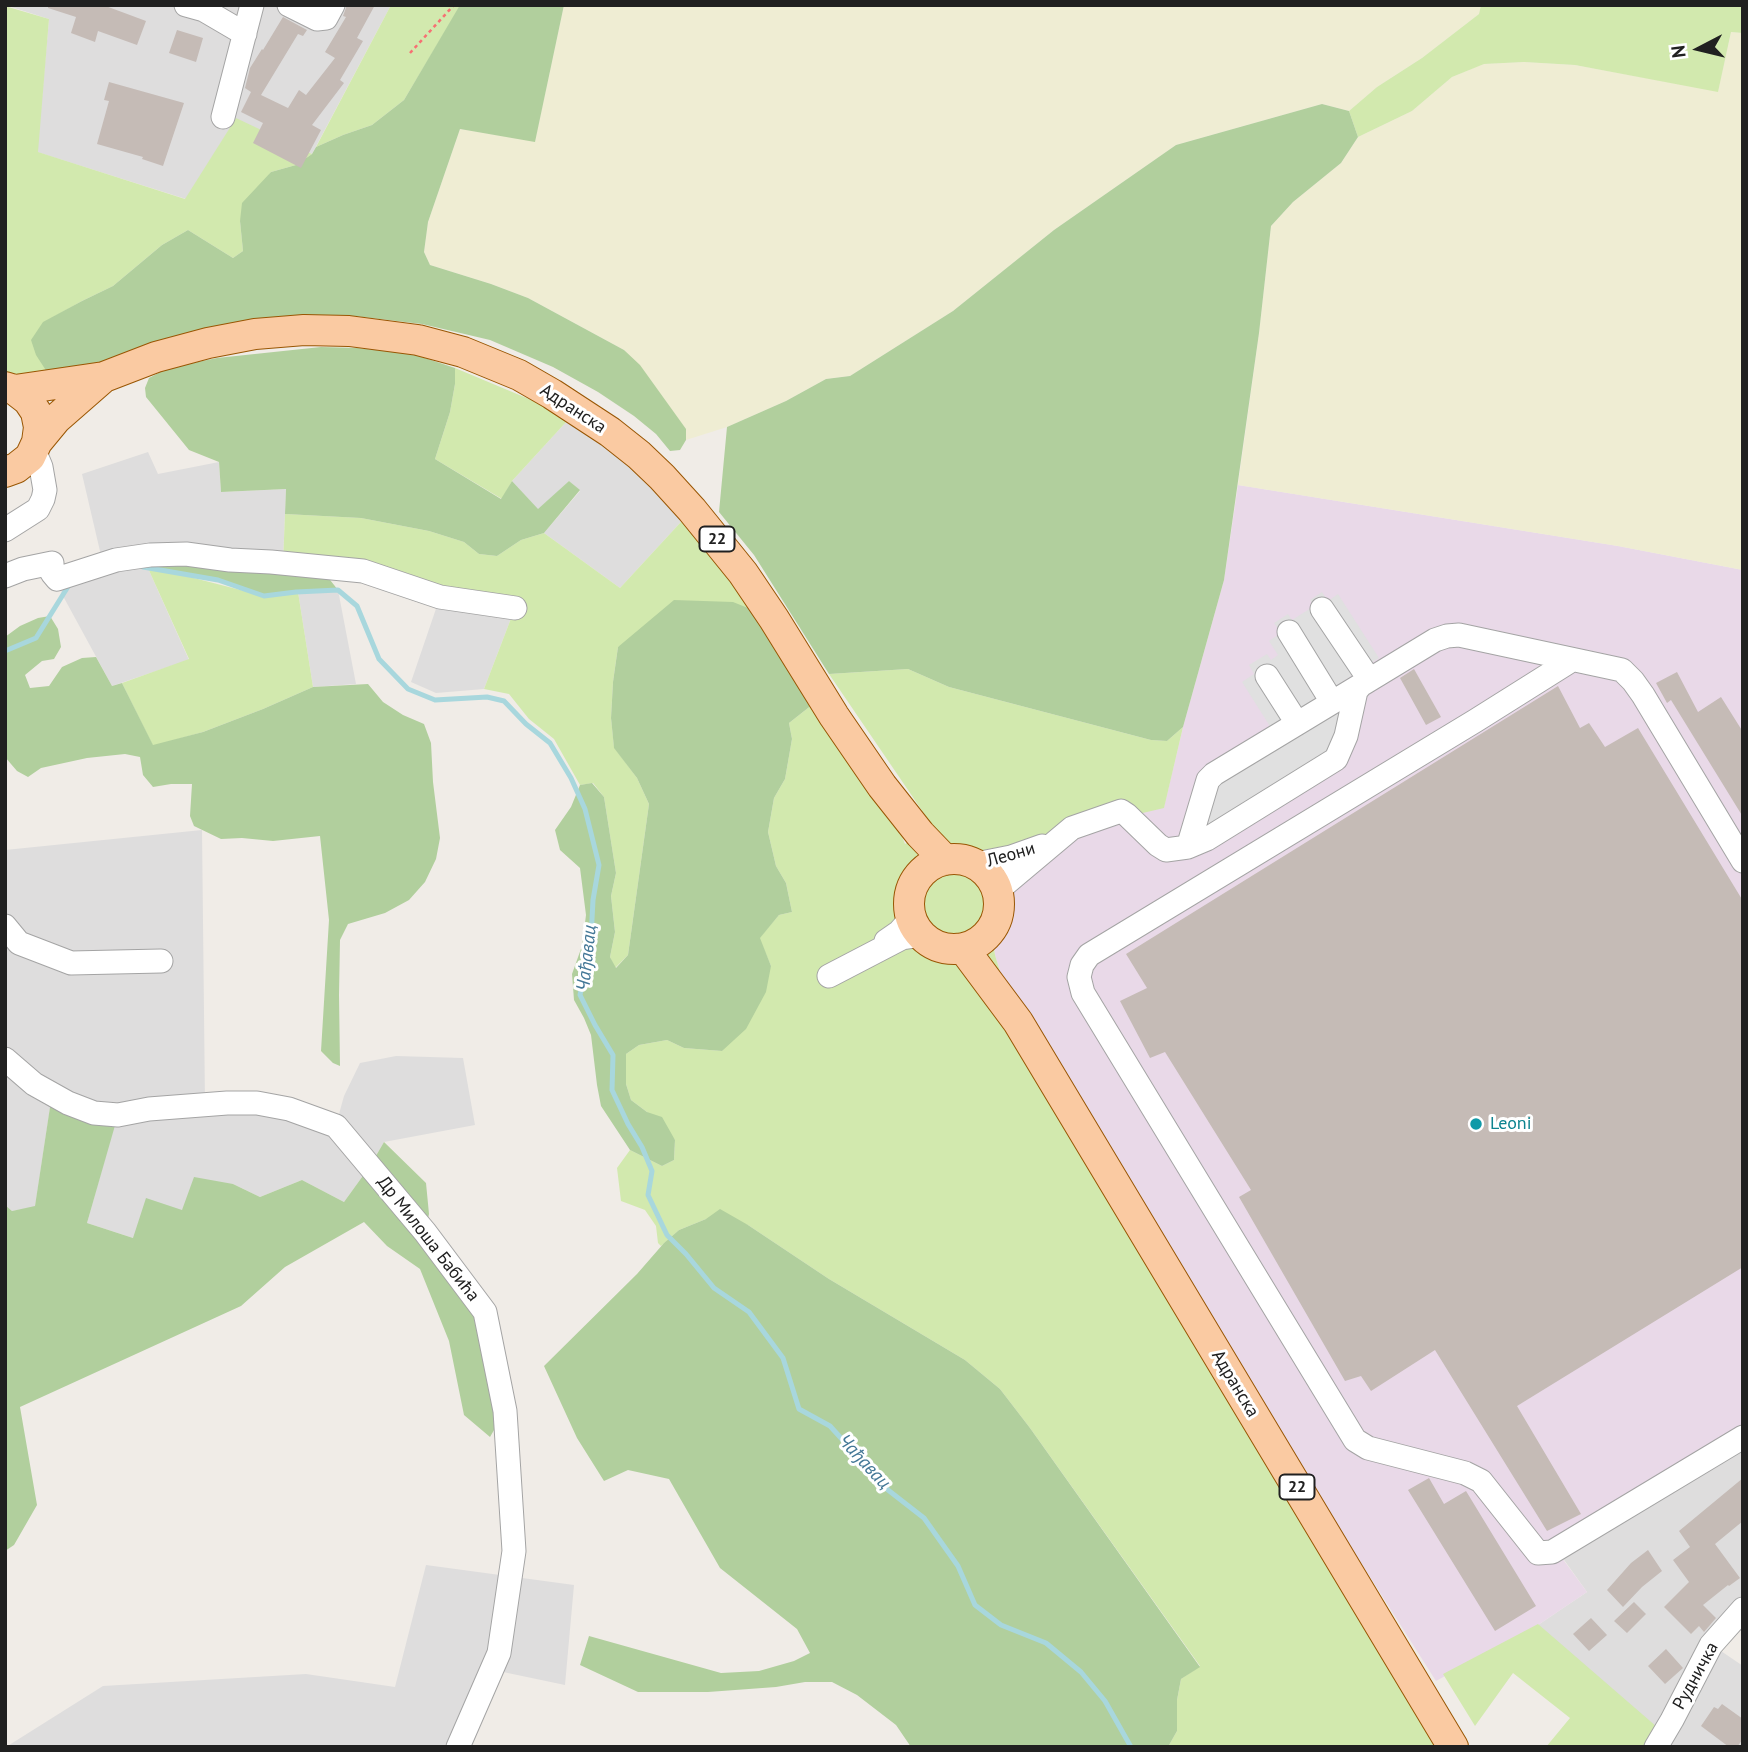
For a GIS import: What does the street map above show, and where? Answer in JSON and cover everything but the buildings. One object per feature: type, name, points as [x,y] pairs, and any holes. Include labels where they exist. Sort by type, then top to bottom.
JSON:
[{"type":"main road","name":"Адранска","points":[[9,387],[104,377],[156,357],[208,342],[285,331],[329,330],[418,340],[463,352],[519,375],[562,400],[618,439],[662,477],[692,510],[743,573],[775,619],[834,716],[882,786],[944,860]]},
{"type":"main road","name":"Адранска","points":[[23,458],[56,419],[104,377]]},
{"type":"main road","name":"22","points":[[9,387],[27,400],[36,412],[39,427],[23,458]]},
{"type":"main road","name":"Адранска","points":[[882,786],[909,853],[915,881]]},
{"type":"main road","points":[[915,881],[925,869],[944,860],[966,860],[976,864],[990,878],[997,891]]},
{"type":"main road","name":"22","points":[[909,912],[915,881]]},
{"type":"main road","name":"22","points":[[991,929],[999,906],[997,891]]},
{"type":"main road","points":[[909,912],[922,936],[938,946],[950,949],[976,943],[991,929]]},
{"type":"main road","name":"Адранска","points":[[991,929],[998,965],[1018,1022]]},
{"type":"main road","name":"Адранска","points":[[963,948],[1018,1022],[1452,1747]]},
{"type":"street","points":[[186,5],[204,10],[245,34]]},
{"type":"street","points":[[223,117],[252,5]]},
{"type":"street","points":[[289,5],[322,19],[326,18],[333,5]]},
{"type":"street","points":[[5,530],[34,512],[41,504],[45,490],[41,467],[23,458]]},
{"type":"street","points":[[5,576],[52,563],[52,573],[57,579],[116,560],[186,554],[363,571],[440,597],[515,608]]},
{"type":"street","points":[[1322,608],[1365,682]]},
{"type":"street","points":[[1289,632],[1332,702]]},
{"type":"street","points":[[1188,847],[1208,780],[1214,774],[1435,640],[1459,635],[1622,670],[1643,695],[1743,861]]},
{"type":"street","points":[[1572,660],[1089,954],[1079,977],[1083,993],[1355,1440],[1368,1448],[1465,1473],[1480,1481],[1538,1553],[1552,1552],[1743,1437]]},
{"type":"street","points":[[1266,676],[1297,723]]},
{"type":"street","points":[[1055,842],[1072,828],[1121,811],[1166,850],[1188,847],[1207,839],[1336,759],[1346,736],[1356,691],[1365,682]]},
{"type":"street","name":"Леони","points":[[976,864],[1011,857],[1055,842]]},
{"type":"street","name":"Леони","points":[[997,891],[1055,842]]},
{"type":"street","points":[[856,961],[899,932],[907,923],[909,912]]},
{"type":"street","points":[[5,926],[19,943],[71,963],[161,961]]},
{"type":"street","points":[[828,976],[902,938],[915,936],[927,940]]},
{"type":"street","name":"Др Милоша Бабића","points":[[5,1059],[34,1084],[68,1103],[94,1113],[118,1115],[149,1109],[227,1102],[257,1103],[289,1110],[336,1126],[425,1232],[485,1312],[505,1410],[514,1552],[499,1653],[458,1747]]},
{"type":"street","name":"Рудничка","points":[[1656,1747],[1711,1644],[1743,1609]]},
{"type":"path","points":[[410,53],[454,5]]},
{"type":"shaded area","points":[[5,5],[391,5],[312,154],[236,119],[186,199],[37,152],[49,19]]},
{"type":"shaded area","points":[[564,5],[1481,5],[1479,14],[1422,58],[1377,87],[1349,111],[1322,104],[1176,145],[1054,230],[953,311],[850,376],[826,379],[786,401],[727,427],[686,440],[685,429],[624,350],[528,298],[430,265],[424,252],[428,222],[460,129],[535,141]]},
{"type":"shaded area","points":[[1731,32],[1743,33],[1743,570],[1618,546],[1238,485],[1271,226],[1293,202],[1341,163],[1358,137],[1412,111],[1452,77],[1483,64],[1524,62],[1575,65],[1718,91]]},
{"type":"shaded area","points":[[577,410],[692,510],[620,588],[544,533],[580,491],[569,481],[538,510],[512,481]]},
{"type":"shaded area","points":[[148,452],[158,474],[219,462],[221,492],[286,489],[283,563],[147,566],[189,660],[112,686],[63,596],[57,579],[103,564],[82,474]]},
{"type":"shaded area","points":[[1238,485],[1618,546],[1743,570],[1743,1450],[1562,1558],[1587,1592],[1538,1625],[1436,1681],[1018,1022],[995,955],[991,929],[999,906],[997,891],[1070,830],[1164,807],[1224,580]]},
{"type":"shaded area","points":[[338,590],[356,684],[313,687],[298,592]]},
{"type":"shaded area","points":[[1322,592],[1328,601],[1338,594],[1379,658],[1271,728],[1242,682],[1254,674],[1249,665],[1267,654],[1271,660],[1278,655],[1269,641],[1281,633],[1274,623],[1288,614],[1292,620],[1314,606],[1310,600]]},
{"type":"shaded area","points":[[440,597],[515,608],[484,689],[436,693],[411,682]]},
{"type":"shaded area","points":[[1350,691],[1342,748],[1188,847],[1208,780]]},
{"type":"shaded area","points":[[202,830],[205,1104],[336,1125],[344,1096],[360,1063],[396,1056],[463,1058],[475,1125],[384,1142],[344,1202],[302,1180],[260,1197],[233,1184],[133,1238],[87,1223],[117,1115],[52,1095],[35,1207],[12,1211],[5,1205],[5,850]]},
{"type":"shaded area","points":[[1743,1450],[1743,1595],[1701,1640],[1651,1734],[1538,1625],[1587,1592],[1562,1557]]},
{"type":"shaded area","points":[[426,1565],[574,1585],[565,1685],[503,1672],[458,1747],[6,1747],[103,1686],[306,1674],[395,1687]]},
{"type":"shaded area","points":[[1718,1649],[1743,1666],[1743,1747],[1665,1747]]},
{"type":"green space","points":[[391,5],[461,5],[404,100],[372,125],[316,147]]},
{"type":"green space","points":[[460,5],[564,5],[535,142],[460,129],[428,222],[424,252],[430,265],[528,298],[624,350],[640,365],[686,429],[686,440],[680,450],[670,451],[656,434],[634,416],[553,367],[490,340],[422,324],[354,316],[294,317],[66,377],[47,372],[36,355],[31,340],[43,322],[113,286],[162,245],[188,230],[233,258],[243,251],[240,221],[242,203],[271,172],[296,165],[312,154],[316,147],[372,125],[404,100]]},
{"type":"green space","points":[[1481,5],[1743,5],[1743,33],[1731,32],[1718,92],[1575,65],[1524,62],[1484,64],[1452,77],[1412,111],[1358,137],[1349,111],[1377,87],[1422,58],[1479,14]]},
{"type":"green space","points":[[5,6],[49,19],[38,152],[185,199],[236,118],[312,154],[296,165],[271,172],[240,221],[243,251],[233,258],[188,230],[162,245],[113,286],[43,323],[47,372],[5,379]]},
{"type":"green space","points":[[1322,104],[1349,111],[1358,137],[1341,163],[1293,202],[1271,226],[1259,333],[1224,580],[1183,727],[1167,741],[1151,740],[949,687],[908,669],[829,674],[754,555],[719,512],[727,427],[786,401],[826,379],[850,376],[953,311],[1054,230],[1176,145]]},
{"type":"green space","points":[[321,347],[413,354],[455,368],[450,412],[435,459],[501,499],[512,481],[538,509],[569,481],[580,490],[544,533],[521,540],[497,556],[479,554],[464,542],[429,531],[361,518],[285,514],[286,489],[221,492],[219,462],[189,450],[146,397],[145,388],[149,378],[168,368],[217,358]]},
{"type":"green space","points":[[455,368],[548,407],[567,421],[512,481],[502,499],[435,459],[450,412]]},
{"type":"green space","points":[[692,510],[754,610],[618,647],[611,718],[614,747],[637,778],[649,804],[628,955],[615,968],[610,957],[615,932],[611,896],[616,873],[604,797],[593,783],[580,785],[554,739],[529,719],[509,694],[484,689],[515,608],[283,563],[285,514],[361,518],[429,531],[464,542],[479,554],[497,556],[521,540],[544,533],[620,588]]},
{"type":"green space","points":[[150,555],[319,566],[338,590],[264,596],[218,580],[147,566]]},
{"type":"green space","points":[[147,566],[264,596],[298,592],[313,687],[203,732],[153,746],[122,683],[189,659]]},
{"type":"green space","points":[[674,600],[733,602],[753,610],[822,697],[789,723],[792,739],[785,779],[774,798],[768,832],[776,866],[786,883],[792,912],[779,915],[760,938],[771,966],[766,992],[746,1029],[722,1051],[684,1048],[667,1040],[639,1045],[626,1054],[626,1084],[631,1100],[647,1112],[662,1117],[675,1140],[674,1160],[662,1166],[630,1150],[601,1106],[591,1035],[574,1000],[572,974],[582,946],[586,915],[580,868],[560,850],[555,830],[571,807],[580,785],[592,783],[604,797],[616,873],[611,896],[615,932],[610,957],[616,968],[628,955],[649,804],[637,778],[614,748],[611,718],[618,647]]},
{"type":"green space","points":[[50,616],[58,629],[61,647],[54,659],[42,661],[25,675],[30,688],[49,686],[62,667],[82,658],[96,657],[112,686],[122,683],[153,745],[203,732],[313,687],[368,684],[383,702],[424,724],[431,743],[440,838],[436,859],[425,882],[409,900],[385,913],[348,924],[340,940],[340,1066],[321,1051],[329,920],[320,836],[273,841],[221,839],[194,826],[190,816],[192,784],[153,787],[143,775],[140,757],[125,754],[87,758],[41,768],[28,777],[17,771],[5,757],[5,637],[20,626]]},
{"type":"green space","points":[[908,669],[949,687],[1151,740],[1167,741],[1183,727],[1164,808],[1070,830],[997,891],[980,867],[966,860],[955,859],[829,674]]},
{"type":"green space","points":[[822,697],[882,786],[905,844],[920,834],[937,862],[925,869],[915,881],[911,890],[909,912],[927,940],[950,949],[976,943],[991,929],[995,955],[1006,991],[1449,1747],[1168,1747],[1177,1731],[1177,1700],[1181,1679],[1200,1666],[1000,1389],[965,1360],[829,1279],[748,1225],[706,1219],[679,1230],[661,1246],[658,1243],[656,1226],[645,1210],[621,1201],[617,1168],[630,1150],[662,1166],[674,1160],[675,1140],[631,1100],[626,1084],[626,1054],[639,1045],[667,1040],[684,1048],[722,1051],[771,966],[759,938],[779,915],[792,912],[786,883],[776,866],[768,832],[774,798],[785,779],[792,739],[789,723]]},
{"type":"green space","points":[[961,867],[980,877],[988,889],[988,917],[980,929],[968,937],[947,939],[928,929],[920,917],[918,896],[928,877],[940,869]]},
{"type":"green space","points":[[52,1094],[118,1115],[87,1223],[133,1238],[146,1198],[182,1210],[194,1177],[233,1184],[260,1197],[302,1180],[344,1202],[384,1142],[426,1183],[429,1214],[425,1232],[485,1312],[505,1411],[490,1437],[464,1415],[449,1341],[420,1269],[387,1246],[364,1222],[285,1267],[241,1306],[20,1407],[37,1505],[14,1545],[5,1551],[5,1205],[12,1211],[35,1206]]},
{"type":"green space","points":[[720,1209],[829,1279],[965,1360],[1000,1389],[1200,1667],[1181,1679],[1177,1700],[1177,1731],[1168,1747],[911,1747],[896,1725],[857,1695],[832,1682],[805,1682],[708,1692],[638,1692],[580,1665],[589,1636],[721,1673],[759,1671],[794,1661],[810,1653],[797,1629],[720,1568],[669,1479],[628,1470],[604,1481],[577,1438],[544,1366],[637,1274],[664,1243],[679,1230],[706,1219]]},
{"type":"green space","points":[[1538,1624],[1657,1727],[1644,1747],[1546,1747],[1570,1718],[1513,1673],[1475,1726],[1443,1674]]},
{"type":"waterway","name":"Чађавац","points":[[143,567],[218,580],[264,596],[338,590],[357,606],[379,659],[408,689],[435,700],[487,697],[504,701],[526,724],[550,743],[571,778],[585,809],[599,865],[593,900],[591,938],[580,995],[613,1055],[612,1090],[652,1171],[648,1195],[667,1235],[714,1288],[749,1312],[783,1358],[799,1409],[830,1426],[888,1490],[924,1518],[958,1566],[975,1605],[1001,1625],[1046,1643],[1081,1672],[1105,1701],[1131,1747]]},
{"type":"waterway","name":"Чађавац","points":[[5,651],[36,638],[69,585],[73,583]]},
{"type":"place","name":"Leoni","points":[[1476,1124]]}]
